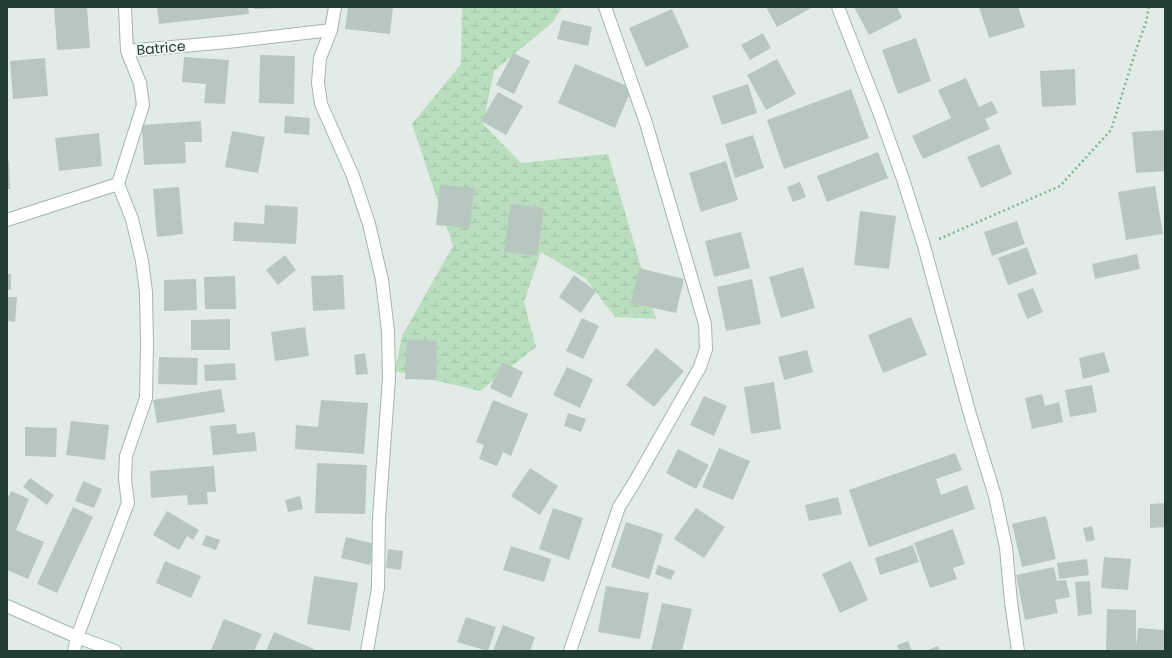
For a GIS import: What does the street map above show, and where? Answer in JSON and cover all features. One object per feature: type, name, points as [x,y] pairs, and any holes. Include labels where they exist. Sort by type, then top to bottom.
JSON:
[{"type":"street","points":[[125,7],[127,51]]},
{"type":"street","points":[[335,7],[331,30],[320,58],[318,83],[321,104],[353,176],[369,224],[382,280],[388,331],[389,378],[379,518],[378,588],[367,651]]},
{"type":"street","points":[[570,651],[619,507],[700,367],[706,349],[705,324],[701,309],[646,123],[605,7]]},
{"type":"street","points":[[838,7],[879,112],[924,246],[943,319],[996,504],[1006,548],[1011,602],[1018,651]]},
{"type":"street","name":"Batrice","points":[[118,184],[143,105],[140,83],[127,51],[228,42],[331,30]]},
{"type":"street","points":[[7,220],[118,184],[132,219],[142,260],[146,292],[146,398],[126,456],[125,479],[128,503],[77,637],[74,651]]},
{"type":"street","points":[[7,606],[77,637],[115,651]]},
{"type":"path","points":[[924,246],[1060,186],[1111,130],[1146,22],[1149,7]]},
{"type":"green space","points":[[462,7],[562,7],[553,22],[494,71],[483,124],[521,163],[608,154],[656,319],[615,317],[586,279],[541,252],[524,302],[536,347],[480,391],[395,371],[402,336],[453,246],[412,124],[461,64]]},
{"type":"building","points":[[54,7],[87,7],[90,48],[57,50]]},
{"type":"building","points":[[157,7],[248,7],[249,14],[159,24]]},
{"type":"building","points":[[253,7],[281,7],[281,8],[254,9]]},
{"type":"building","points":[[348,7],[393,7],[390,34],[345,29]]},
{"type":"building","points":[[766,7],[813,7],[777,27]]},
{"type":"building","points":[[854,7],[897,7],[902,18],[869,35]]},
{"type":"building","points":[[979,7],[1018,7],[1025,27],[989,38]]},
{"type":"building","points":[[672,9],[689,47],[646,67],[629,28]]},
{"type":"building","points":[[562,20],[592,27],[588,46],[557,39]]},
{"type":"building","points":[[763,33],[771,48],[750,60],[741,45]]},
{"type":"building","points":[[916,38],[931,81],[898,94],[882,50]]},
{"type":"building","points":[[513,53],[530,61],[514,94],[496,85]]},
{"type":"building","points":[[260,55],[295,56],[294,104],[259,103]]},
{"type":"building","points":[[184,57],[229,60],[225,104],[204,103],[206,84],[182,82]]},
{"type":"building","points":[[45,58],[48,96],[13,99],[10,61]]},
{"type":"building","points":[[777,59],[796,94],[766,110],[747,75]]},
{"type":"building","points":[[575,64],[632,88],[615,128],[558,103]]},
{"type":"building","points":[[1075,69],[1076,105],[1042,107],[1040,71]]},
{"type":"building","points":[[966,78],[979,107],[992,101],[998,113],[985,119],[990,129],[923,159],[912,136],[951,118],[938,90]]},
{"type":"building","points":[[748,84],[757,113],[722,125],[712,96]]},
{"type":"building","points":[[851,89],[869,138],[784,169],[767,120]]},
{"type":"building","points":[[498,92],[523,106],[506,135],[481,121]]},
{"type":"building","points":[[285,116],[310,118],[309,135],[284,133]]},
{"type":"building","points":[[201,121],[202,142],[185,142],[186,163],[144,165],[142,125]]},
{"type":"building","points":[[1165,130],[1165,171],[1136,173],[1132,132]]},
{"type":"building","points":[[232,131],[265,137],[258,173],[225,167]]},
{"type":"building","points":[[99,133],[102,166],[59,171],[55,138]]},
{"type":"building","points":[[753,135],[764,168],[735,178],[725,144]]},
{"type":"building","points":[[999,144],[1012,174],[981,188],[967,157]]},
{"type":"building","points":[[878,152],[888,178],[827,202],[817,176]]},
{"type":"building","points":[[7,161],[9,161],[10,189],[7,189]]},
{"type":"building","points":[[726,161],[738,200],[701,212],[689,173]]},
{"type":"building","points":[[800,182],[806,197],[793,202],[787,187]]},
{"type":"building","points":[[440,185],[474,188],[470,228],[436,225]]},
{"type":"building","points":[[1155,186],[1163,234],[1126,240],[1118,192]]},
{"type":"building","points":[[179,187],[183,234],[157,237],[153,189]]},
{"type":"building","points":[[511,204],[544,208],[537,256],[504,252]]},
{"type":"building","points":[[265,205],[298,207],[296,244],[233,241],[234,222],[264,224]]},
{"type":"building","points":[[860,211],[896,216],[889,269],[854,265]]},
{"type":"building","points":[[1017,221],[1025,244],[992,256],[984,232]]},
{"type":"building","points":[[741,232],[750,268],[714,277],[705,241]]},
{"type":"building","points":[[1027,247],[1037,274],[1008,285],[998,258]]},
{"type":"building","points":[[1137,254],[1140,269],[1095,279],[1092,264]]},
{"type":"building","points":[[285,255],[296,270],[278,285],[266,270]]},
{"type":"building","points":[[803,267],[815,308],[781,318],[769,277]]},
{"type":"building","points":[[639,268],[684,279],[676,313],[631,303]]},
{"type":"building","points":[[7,274],[11,274],[11,290],[7,290]]},
{"type":"building","points":[[343,275],[345,309],[313,311],[311,276]]},
{"type":"building","points":[[574,275],[596,291],[581,313],[559,297]]},
{"type":"building","points":[[235,276],[236,309],[205,309],[204,277]]},
{"type":"building","points":[[196,279],[197,310],[164,311],[164,280]]},
{"type":"building","points":[[752,279],[761,324],[726,331],[717,287]]},
{"type":"building","points":[[1033,288],[1043,312],[1027,319],[1017,294]]},
{"type":"building","points":[[7,297],[17,297],[15,322],[7,321]]},
{"type":"building","points":[[911,317],[927,355],[883,373],[868,335]]},
{"type":"building","points":[[582,318],[599,326],[583,359],[566,351]]},
{"type":"building","points":[[230,319],[230,350],[191,350],[191,320]]},
{"type":"building","points":[[305,327],[309,356],[275,361],[271,332]]},
{"type":"building","points":[[407,340],[437,341],[436,380],[405,379]]},
{"type":"building","points":[[656,348],[684,371],[654,407],[626,385]]},
{"type":"building","points":[[807,350],[813,372],[784,380],[778,357]]},
{"type":"building","points":[[1104,352],[1110,372],[1083,379],[1079,358]]},
{"type":"building","points":[[365,353],[368,374],[356,375],[354,355]]},
{"type":"building","points":[[159,357],[198,358],[197,385],[158,384]]},
{"type":"building","points":[[502,362],[523,372],[511,398],[490,388]]},
{"type":"building","points":[[235,363],[236,380],[205,381],[204,365]]},
{"type":"building","points":[[567,367],[593,379],[580,408],[553,395]]},
{"type":"building","points":[[774,382],[781,429],[751,434],[744,387]]},
{"type":"building","points":[[1092,385],[1097,412],[1070,417],[1065,390]]},
{"type":"building","points":[[221,389],[225,412],[157,423],[153,400]]},
{"type":"building","points":[[1042,394],[1045,406],[1059,402],[1063,422],[1032,429],[1025,398]]},
{"type":"building","points":[[704,396],[727,406],[714,436],[690,425]]},
{"type":"building","points":[[321,400],[368,403],[364,454],[295,449],[296,425],[318,427]]},
{"type":"building","points":[[493,400],[528,414],[511,456],[503,452],[497,466],[479,459],[484,445],[476,442]]},
{"type":"building","points":[[568,413],[586,419],[581,432],[564,426]]},
{"type":"building","points":[[71,421],[109,425],[105,460],[66,455]]},
{"type":"building","points":[[236,424],[237,434],[255,432],[257,451],[213,455],[210,426]]},
{"type":"building","points":[[25,427],[57,428],[56,457],[25,456]]},
{"type":"building","points":[[719,448],[750,461],[733,500],[702,487]]},
{"type":"building","points":[[678,449],[709,465],[696,489],[666,473]]},
{"type":"building","points":[[955,453],[962,470],[936,479],[941,495],[967,485],[975,509],[869,547],[849,490]]},
{"type":"building","points":[[317,463],[367,465],[365,514],[315,513]]},
{"type":"building","points":[[214,466],[216,492],[207,492],[208,504],[188,505],[187,495],[151,498],[150,471]]},
{"type":"building","points":[[530,468],[558,486],[540,515],[511,496]]},
{"type":"building","points":[[30,478],[54,495],[47,505],[23,487]]},
{"type":"building","points":[[83,481],[102,489],[94,508],[75,501]]},
{"type":"building","points":[[11,491],[29,499],[16,530],[44,542],[28,579],[7,570],[7,500]]},
{"type":"building","points":[[300,496],[303,509],[288,512],[285,500]]},
{"type":"building","points":[[838,497],[842,514],[809,521],[805,505]]},
{"type":"building","points":[[1165,503],[1165,527],[1150,528],[1150,504]]},
{"type":"building","points":[[73,507],[93,517],[57,593],[37,584]]},
{"type":"building","points":[[553,508],[583,518],[569,560],[539,549]]},
{"type":"building","points":[[696,508],[725,527],[704,558],[674,539]]},
{"type":"building","points":[[167,511],[199,530],[193,540],[187,536],[179,550],[153,535]]},
{"type":"building","points":[[1046,516],[1056,559],[1022,567],[1012,524]]},
{"type":"building","points":[[626,522],[663,534],[649,579],[611,567]]},
{"type":"building","points":[[1092,526],[1095,540],[1086,542],[1083,528]]},
{"type":"building","points":[[953,529],[965,564],[953,568],[957,579],[930,588],[914,543]]},
{"type":"building","points":[[206,535],[220,540],[216,550],[202,545]]},
{"type":"building","points":[[346,537],[375,544],[370,565],[341,558]]},
{"type":"building","points":[[913,545],[919,562],[880,575],[875,558]]},
{"type":"building","points":[[511,546],[551,559],[544,582],[503,570]]},
{"type":"building","points":[[388,549],[403,551],[401,570],[386,568]]},
{"type":"building","points":[[1104,557],[1131,559],[1128,590],[1101,588]]},
{"type":"building","points":[[1087,559],[1089,575],[1059,579],[1057,563]]},
{"type":"building","points":[[165,561],[201,576],[191,598],[156,583]]},
{"type":"building","points":[[851,561],[868,600],[840,613],[822,574]]},
{"type":"building","points":[[658,565],[675,571],[671,580],[655,574]]},
{"type":"building","points":[[1054,567],[1057,581],[1066,580],[1070,597],[1055,600],[1058,613],[1025,620],[1016,575]]},
{"type":"building","points":[[314,576],[358,583],[350,631],[307,624]]},
{"type":"building","points":[[1090,581],[1092,614],[1078,616],[1075,582]]},
{"type":"building","points":[[606,586],[649,593],[640,639],[598,632]]},
{"type":"building","points":[[662,603],[692,609],[682,651],[651,651]]},
{"type":"building","points":[[1107,609],[1136,610],[1136,647],[1138,628],[1165,630],[1164,651],[1106,650]]},
{"type":"building","points":[[466,617],[496,627],[488,651],[457,642]]},
{"type":"building","points":[[224,619],[262,634],[254,651],[211,650]]},
{"type":"building","points":[[503,625],[535,637],[530,651],[493,651]]},
{"type":"building","points":[[274,632],[314,649],[313,651],[266,651]]},
{"type":"building","points":[[908,641],[912,651],[899,651],[897,645]]},
{"type":"building","points":[[938,646],[940,651],[924,651]]}]
